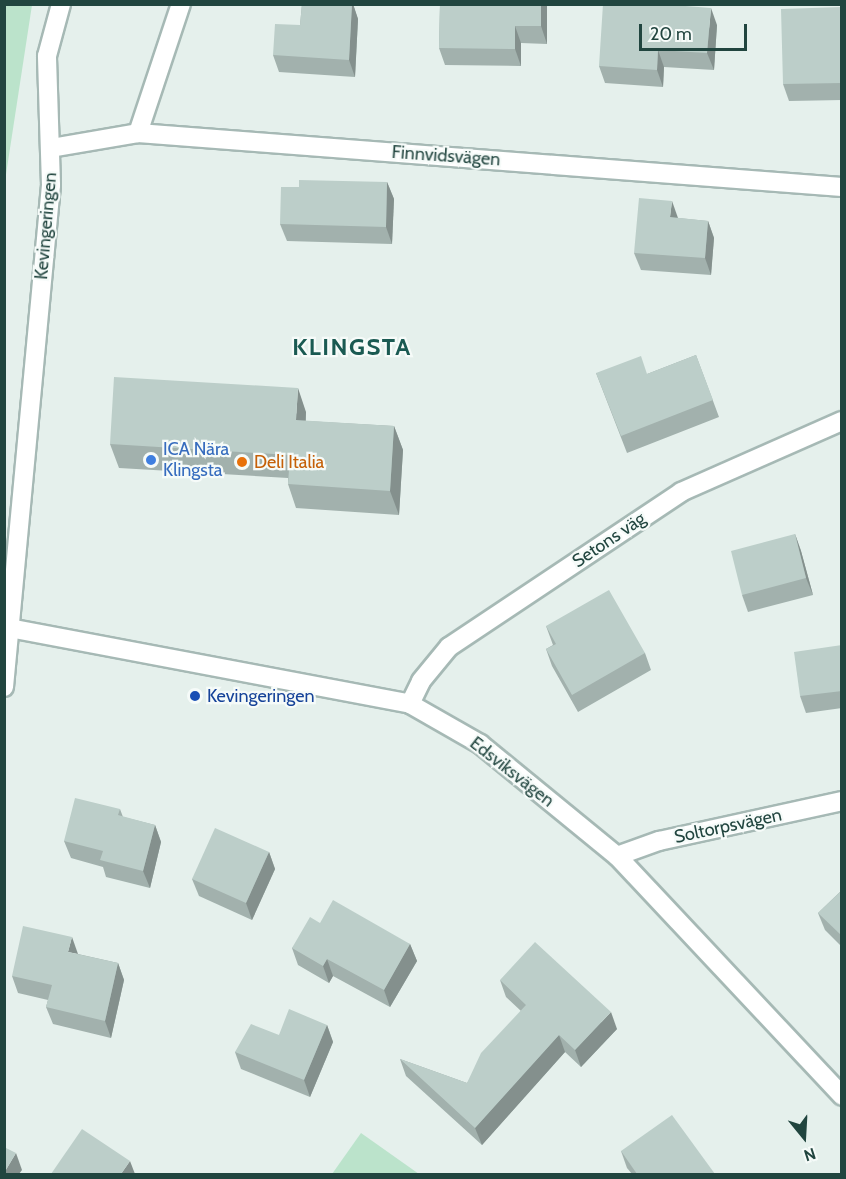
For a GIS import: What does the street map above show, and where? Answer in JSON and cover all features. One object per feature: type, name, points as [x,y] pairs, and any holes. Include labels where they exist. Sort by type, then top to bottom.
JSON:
[{"type":"street","name":"Kevingeringen","points":[[4,687],[7,627],[51,148],[47,57],[61,4]]},
{"type":"street","points":[[138,132],[181,4]]},
{"type":"street","name":"Finnvidsvägen","points":[[51,148],[138,132],[842,187]]},
{"type":"street","name":"Setons väg","points":[[410,704],[421,681],[449,647],[681,492],[842,422]]},
{"type":"street","name":"Edsviksvägen","points":[[7,627],[410,704],[480,744],[616,856],[842,1096]]},
{"type":"street","name":"Soltorpsvägen","points":[[616,856],[659,841],[842,801]]},
{"type":"green space","points":[[4,5],[32,5],[5,181]]},
{"type":"green space","points":[[361,1133],[419,1174],[332,1174]]},
{"type":"building","points":[[302,4],[352,4],[349,60],[273,55],[275,24],[300,25]]},
{"type":"building","points":[[440,4],[541,4],[541,26],[515,26],[515,49],[439,48]]},
{"type":"building","points":[[603,4],[660,4],[711,8],[707,53],[658,50],[657,70],[599,66]]},
{"type":"building","points":[[842,7],[842,83],[783,84],[781,9]]},
{"type":"building","points":[[299,180],[387,182],[386,227],[280,224],[281,187],[299,187]]},
{"type":"building","points":[[639,198],[672,201],[670,217],[708,221],[705,258],[634,253]]},
{"type":"building","points":[[696,355],[713,400],[621,436],[596,373],[641,356],[647,374]]},
{"type":"building","points":[[114,377],[298,388],[296,420],[394,426],[390,491],[288,484],[290,455],[110,444]]},
{"type":"building","points":[[795,534],[806,578],[742,595],[731,551]]},
{"type":"building","points":[[609,590],[645,653],[572,695],[546,649],[556,644],[546,626]]},
{"type":"building","points":[[842,645],[842,691],[800,696],[794,652]]},
{"type":"building","points":[[75,798],[120,809],[118,815],[155,825],[143,871],[100,860],[103,851],[64,841]]},
{"type":"building","points":[[215,828],[269,852],[246,903],[192,879]]},
{"type":"building","points":[[842,890],[842,936],[818,913]]},
{"type":"building","points":[[333,900],[410,944],[384,990],[327,959],[323,966],[292,948],[310,917],[320,923]]},
{"type":"building","points":[[23,926],[72,937],[68,952],[118,963],[105,1021],[46,1007],[52,985],[12,976]]},
{"type":"building","points":[[535,942],[611,1012],[575,1050],[559,1035],[475,1128],[400,1059],[467,1083],[481,1053],[526,1005],[500,980]]},
{"type":"building","points":[[289,1009],[327,1025],[304,1080],[235,1052],[251,1024],[279,1035]]},
{"type":"building","points":[[672,1115],[715,1174],[637,1174],[621,1151]]},
{"type":"building","points":[[82,1129],[130,1161],[121,1174],[51,1174]]},
{"type":"building","points":[[4,1147],[16,1153],[4,1173]]},
{"type":"place","name":"ICA Nära Klingsta","points":[[151,460]]},
{"type":"place","name":"Deli Italia","points":[[242,462]]},
{"type":"place","name":"Kevingeringen","points":[[195,696]]},
{"type":"district","name":"KLINGSTA","points":[[352,347]]}]
